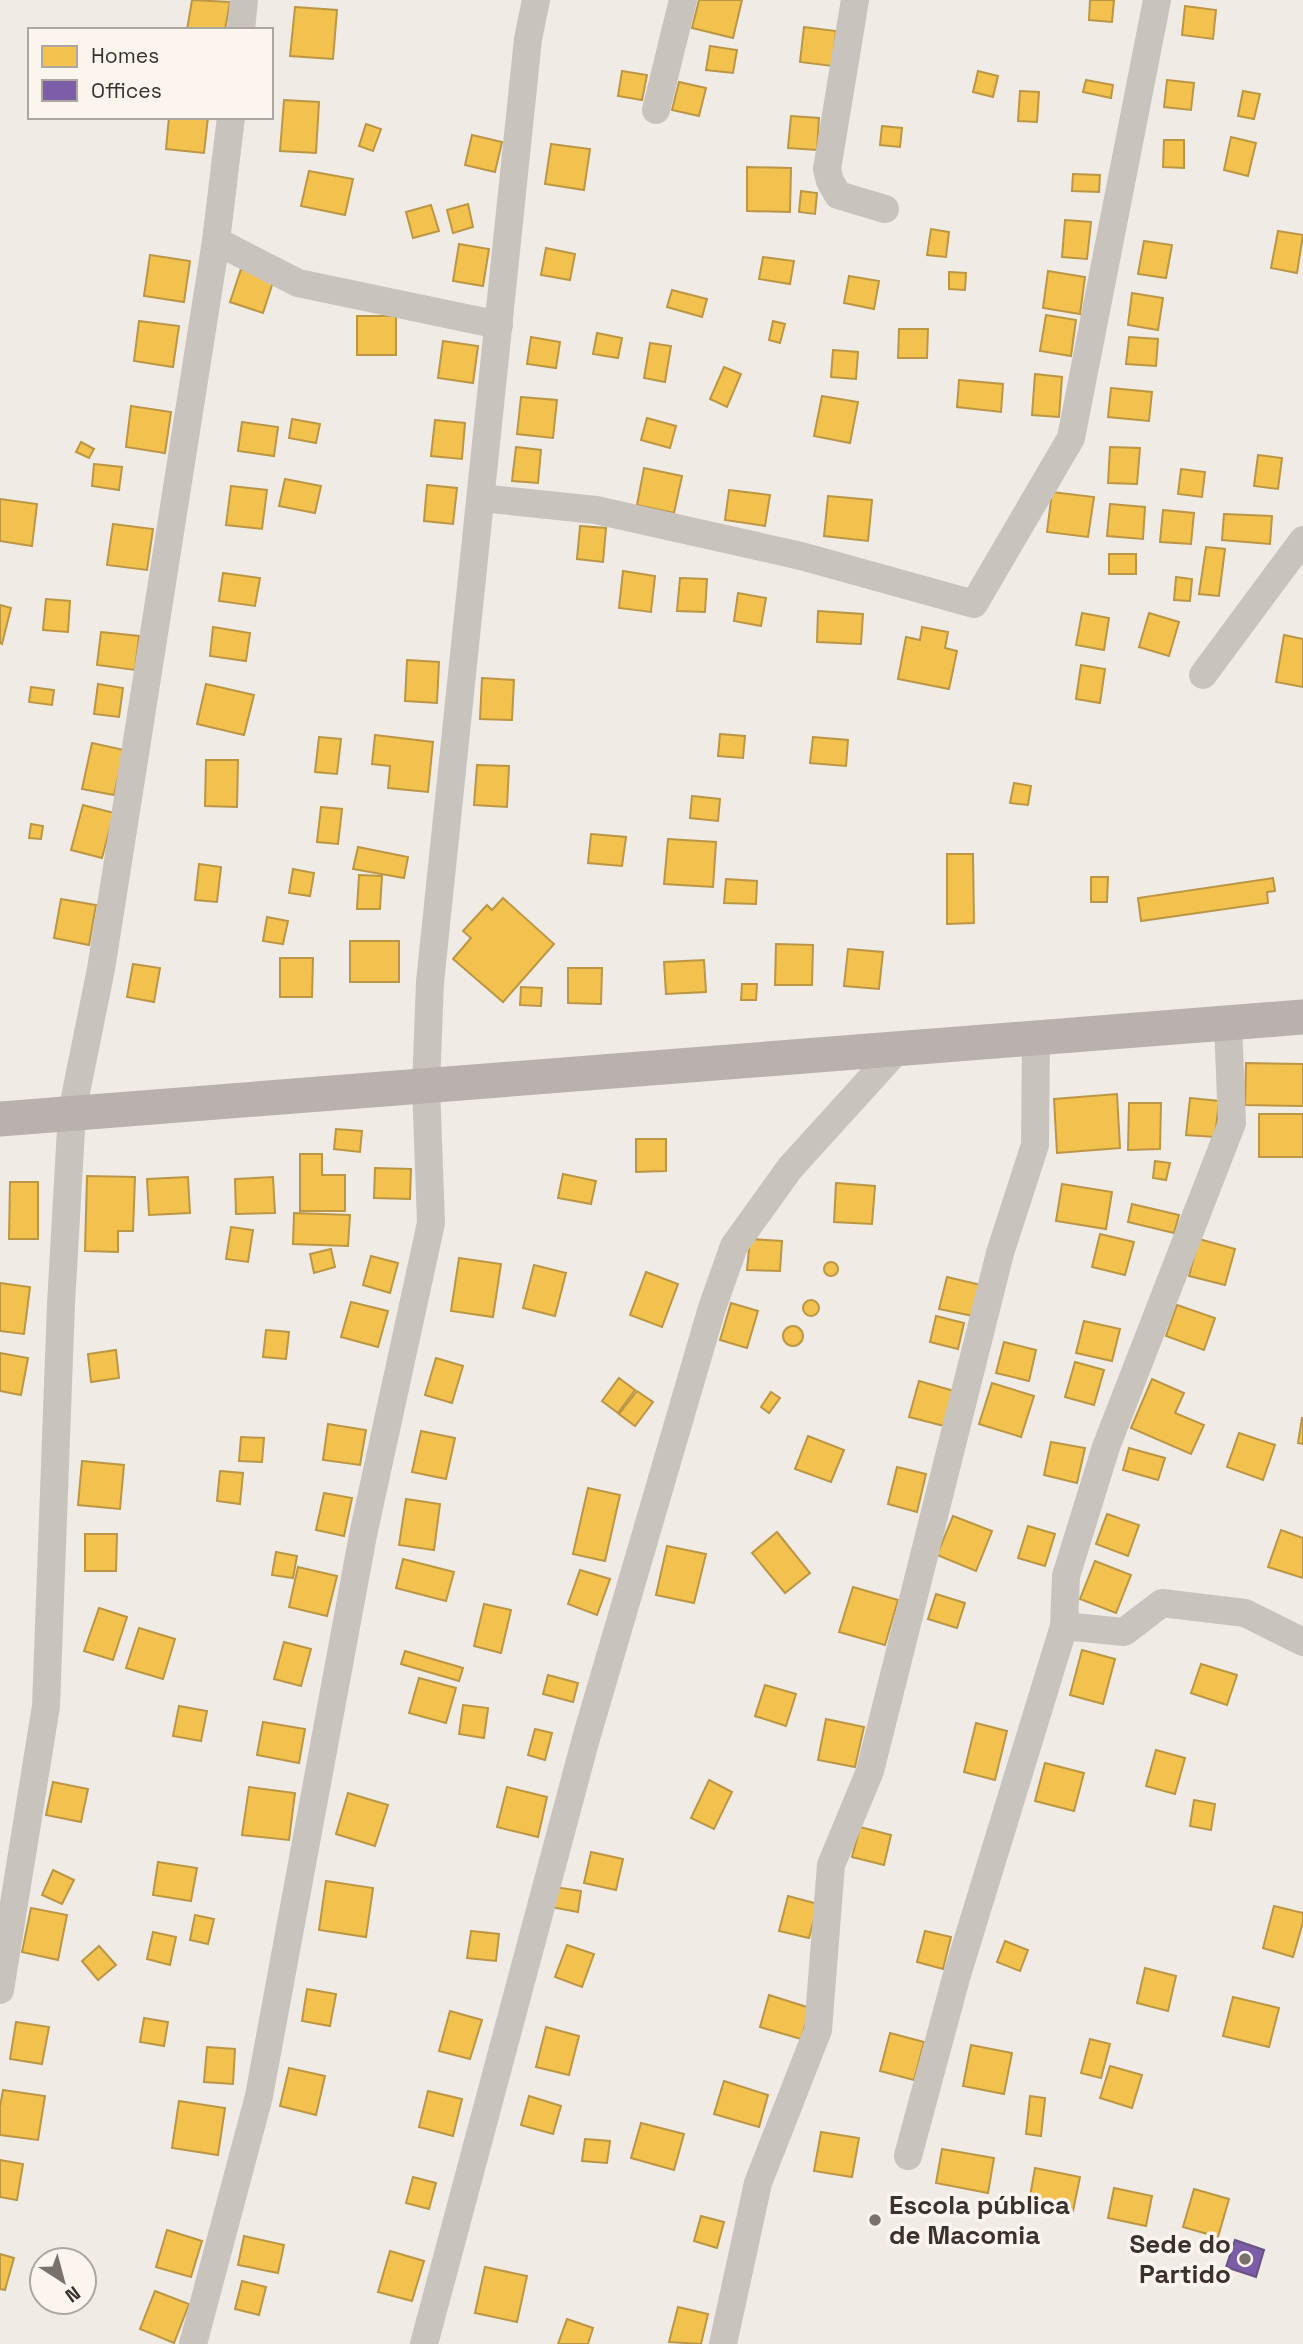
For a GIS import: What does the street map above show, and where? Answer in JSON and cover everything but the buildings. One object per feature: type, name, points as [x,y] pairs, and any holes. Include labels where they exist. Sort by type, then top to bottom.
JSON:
[{"type":"main road","points":[[0,1119],[1303,1017]]},
{"type":"street","points":[[241,28],[244,0]]},
{"type":"street","points":[[193,2344],[259,2096],[363,1535],[431,1223],[426,1086],[430,982],[528,39],[536,0]]},
{"type":"street","points":[[656,110],[683,0]]},
{"type":"street","points":[[855,0],[827,169],[838,195],[885,209]]},
{"type":"street","points":[[481,498],[610,513],[801,556],[974,604],[1071,438],[1157,0]]},
{"type":"street","points":[[0,1990],[46,1706],[61,1304],[72,1112],[101,969],[216,241],[231,119]]},
{"type":"street","points":[[216,241],[298,283],[499,324]]},
{"type":"street","points":[[1203,675],[1303,540]]},
{"type":"street","points":[[908,2156],[956,1978],[1064,1626],[1066,1576],[1106,1447],[1232,1123],[1228,1024]]},
{"type":"street","points":[[723,2344],[758,2183],[818,2030],[831,1865],[870,1771],[1000,1253],[1035,1145],[1036,1038]]},
{"type":"street","points":[[424,2344],[585,1742],[712,1308],[734,1247],[790,1168],[898,1049]]},
{"type":"street","points":[[1064,1626],[1124,1632],[1162,1603],[1245,1614],[1303,1642]]},
{"type":"place","name":"Escola pública de Macomia","points":[[875,2220]]},
{"type":"place","name":"Sede do Partido","points":[[1245,2259]]}]
